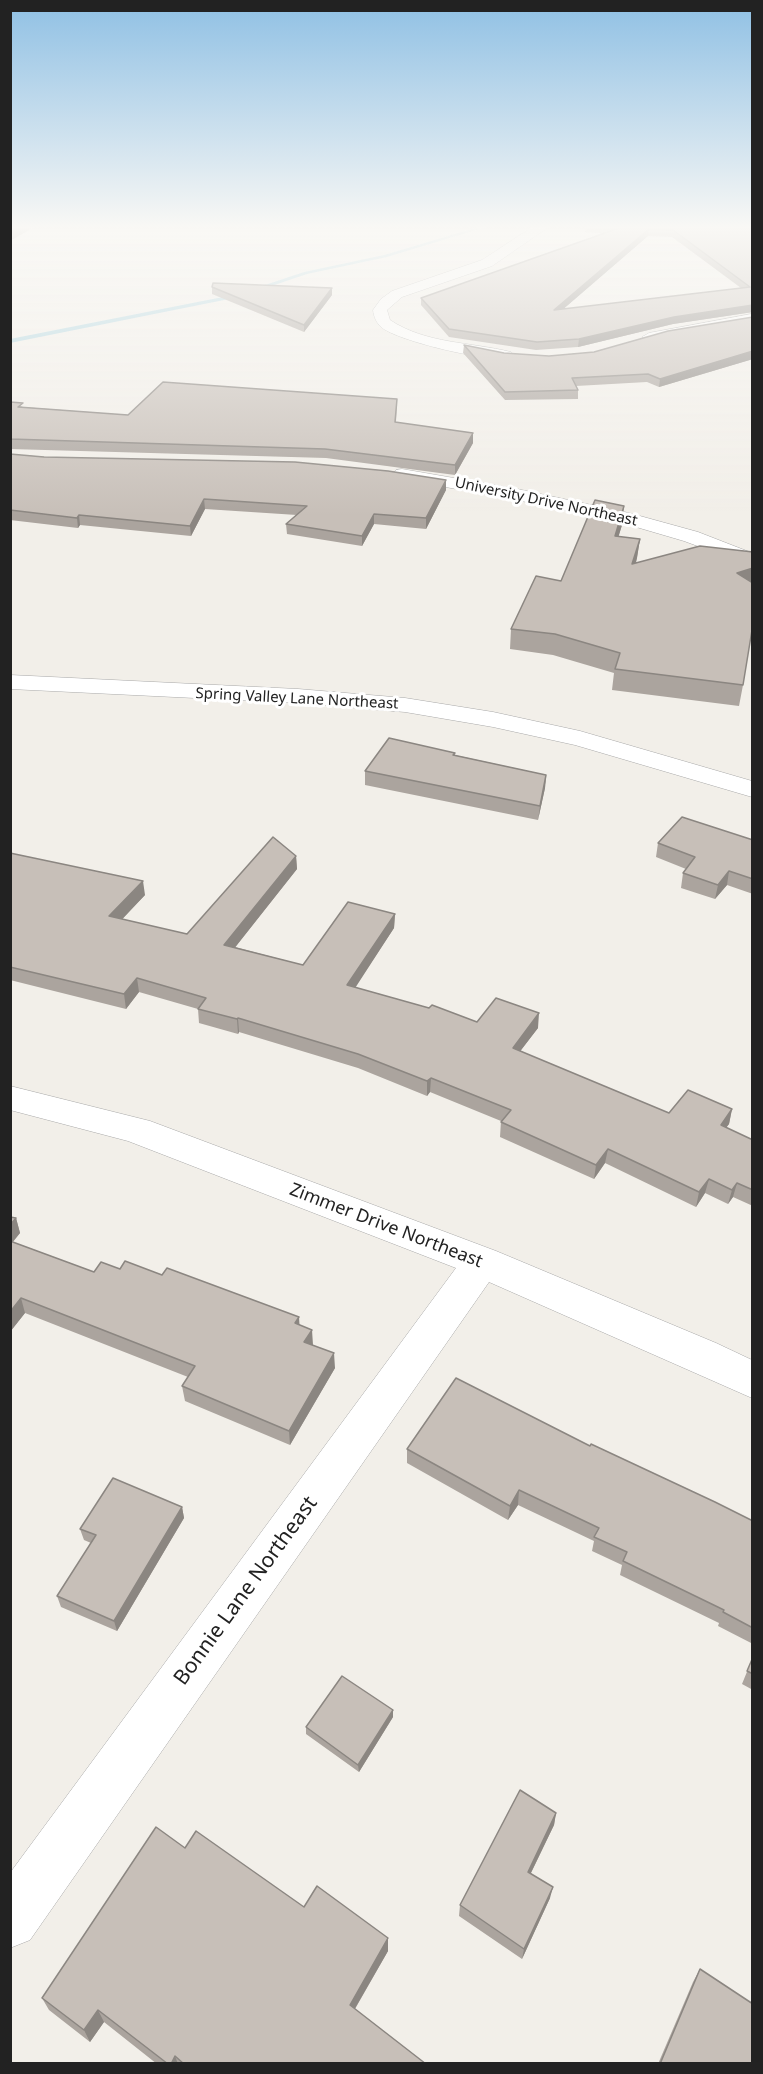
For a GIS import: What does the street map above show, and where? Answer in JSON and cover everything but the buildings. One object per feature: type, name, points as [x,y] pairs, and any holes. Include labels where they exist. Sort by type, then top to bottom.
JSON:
[{"type":"street","points":[[385,323],[411,335],[518,356]]},
{"type":"street","points":[[635,342],[721,323]]},
{"type":"street","name":"University Drive Northeast","points":[[382,471],[477,486],[648,523],[712,543],[753,560]]},
{"type":"street","name":"Spring Valley Lane Northeast","points":[[10,682],[113,689],[316,697],[448,711],[530,726],[593,742],[677,764],[753,789]]},
{"type":"street","name":"Zimmer Drive Northeast","points":[[10,1098],[137,1130],[482,1262],[701,1355],[753,1380]]},
{"type":"street","name":"Bonnie Lane Northeast","points":[[10,1920],[482,1262]]},
{"type":"waterway","points":[[10,341],[101,323]]}]
